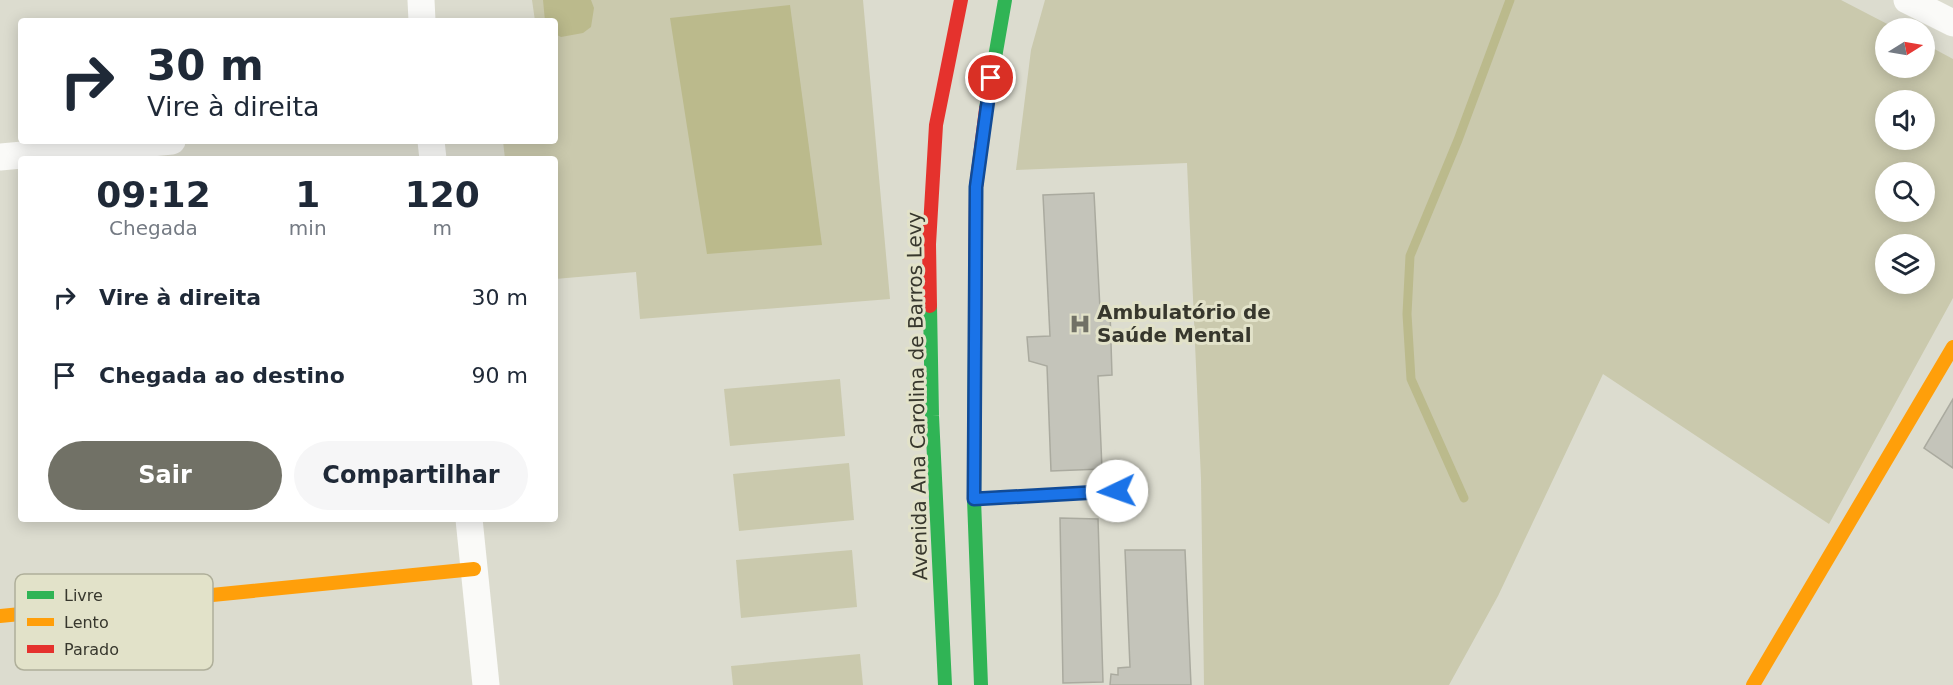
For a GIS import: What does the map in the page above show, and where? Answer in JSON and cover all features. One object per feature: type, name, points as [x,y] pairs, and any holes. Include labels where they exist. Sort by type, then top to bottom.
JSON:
[{"type":"street","points":[[421,0],[422,18]]},
{"type":"street","name":"Avenida Ana Carolina de Barros Levy","points":[[945,685],[932,416],[929,244],[936,125],[961,0]]},
{"type":"street","points":[[981,685],[974,499],[976,187],[1005,0]]},
{"type":"street","points":[[1907,0],[1953,23]]},
{"type":"street","points":[[0,157],[140,144]]},
{"type":"street","points":[[1754,685],[1953,347]]},
{"type":"street","points":[[469,522],[486,685]]},
{"type":"street","points":[[213,595],[474,569]]},
{"type":"street","points":[[0,616],[15,615]]},
{"type":"lane","points":[[974,499],[1117,491]]},
{"type":"green space","points":[[532,0],[863,0],[890,299],[640,319],[636,272],[558,279],[558,156],[505,156],[503,144],[558,144],[558,18],[535,18]]},
{"type":"green space","points":[[1045,0],[1841,0],[1876,18],[1875,78],[1935,78],[1935,49],[1953,59],[1953,298],[1829,524],[1603,374],[1498,596],[1449,685],[1204,685],[1201,479],[1187,163],[1016,170],[1031,50]]},
{"type":"green space","points":[[840,379],[845,436],[730,446],[724,389]]},
{"type":"green space","points":[[849,463],[854,520],[739,531],[733,474]]},
{"type":"green space","points":[[852,550],[857,607],[741,618],[736,560]]},
{"type":"green space","points":[[860,654],[863,685],[733,685],[731,666]]},
{"type":"shaded area","points":[[543,0],[591,0],[594,8],[591,27],[583,33],[561,37],[558,36],[558,18],[545,18]]},
{"type":"shaded area","points":[[790,5],[822,245],[707,254],[670,18]]},
{"type":"building","name":"Ambulatório de Saúde Mental","points":[[1094,193],[1100,309],[1110,311],[1112,375],[1098,376],[1102,469],[1051,471],[1047,366],[1029,361],[1027,337],[1050,336],[1043,195]]},
{"type":"building","points":[[1953,399],[1953,468],[1924,448]]},
{"type":"building","points":[[1060,518],[1098,519],[1103,682],[1063,683]]},
{"type":"building","points":[[1125,550],[1185,550],[1191,685],[1110,685],[1111,674],[1118,675],[1118,668],[1130,667]]},
{"type":"waterway","points":[[1464,498],[1411,379],[1407,314],[1410,256],[1458,140],[1510,0]]},
{"type":"traffic: fast","points":[[986,109],[1005,0]]},
{"type":"traffic: fast","points":[[930,306],[932,416],[945,685]]},
{"type":"traffic: fast","points":[[975,351],[974,499],[981,685]]},
{"type":"traffic: slow","points":[[1753,685],[1953,347]]},
{"type":"traffic: slow","points":[[213,595],[474,569]]},
{"type":"traffic: slow","points":[[0,616],[15,615]]},
{"type":"traffic: jam","points":[[930,306],[929,244],[936,125],[961,0]]},
{"type":"traffic: jam","points":[[975,351],[976,187],[986,109]]},
{"type":"place","name":"Ambulatório de Saúde Mental","points":[[1080,324]]},
{"type":"route","points":[[991,78],[976,187],[974,499],[1117,491]]}]
